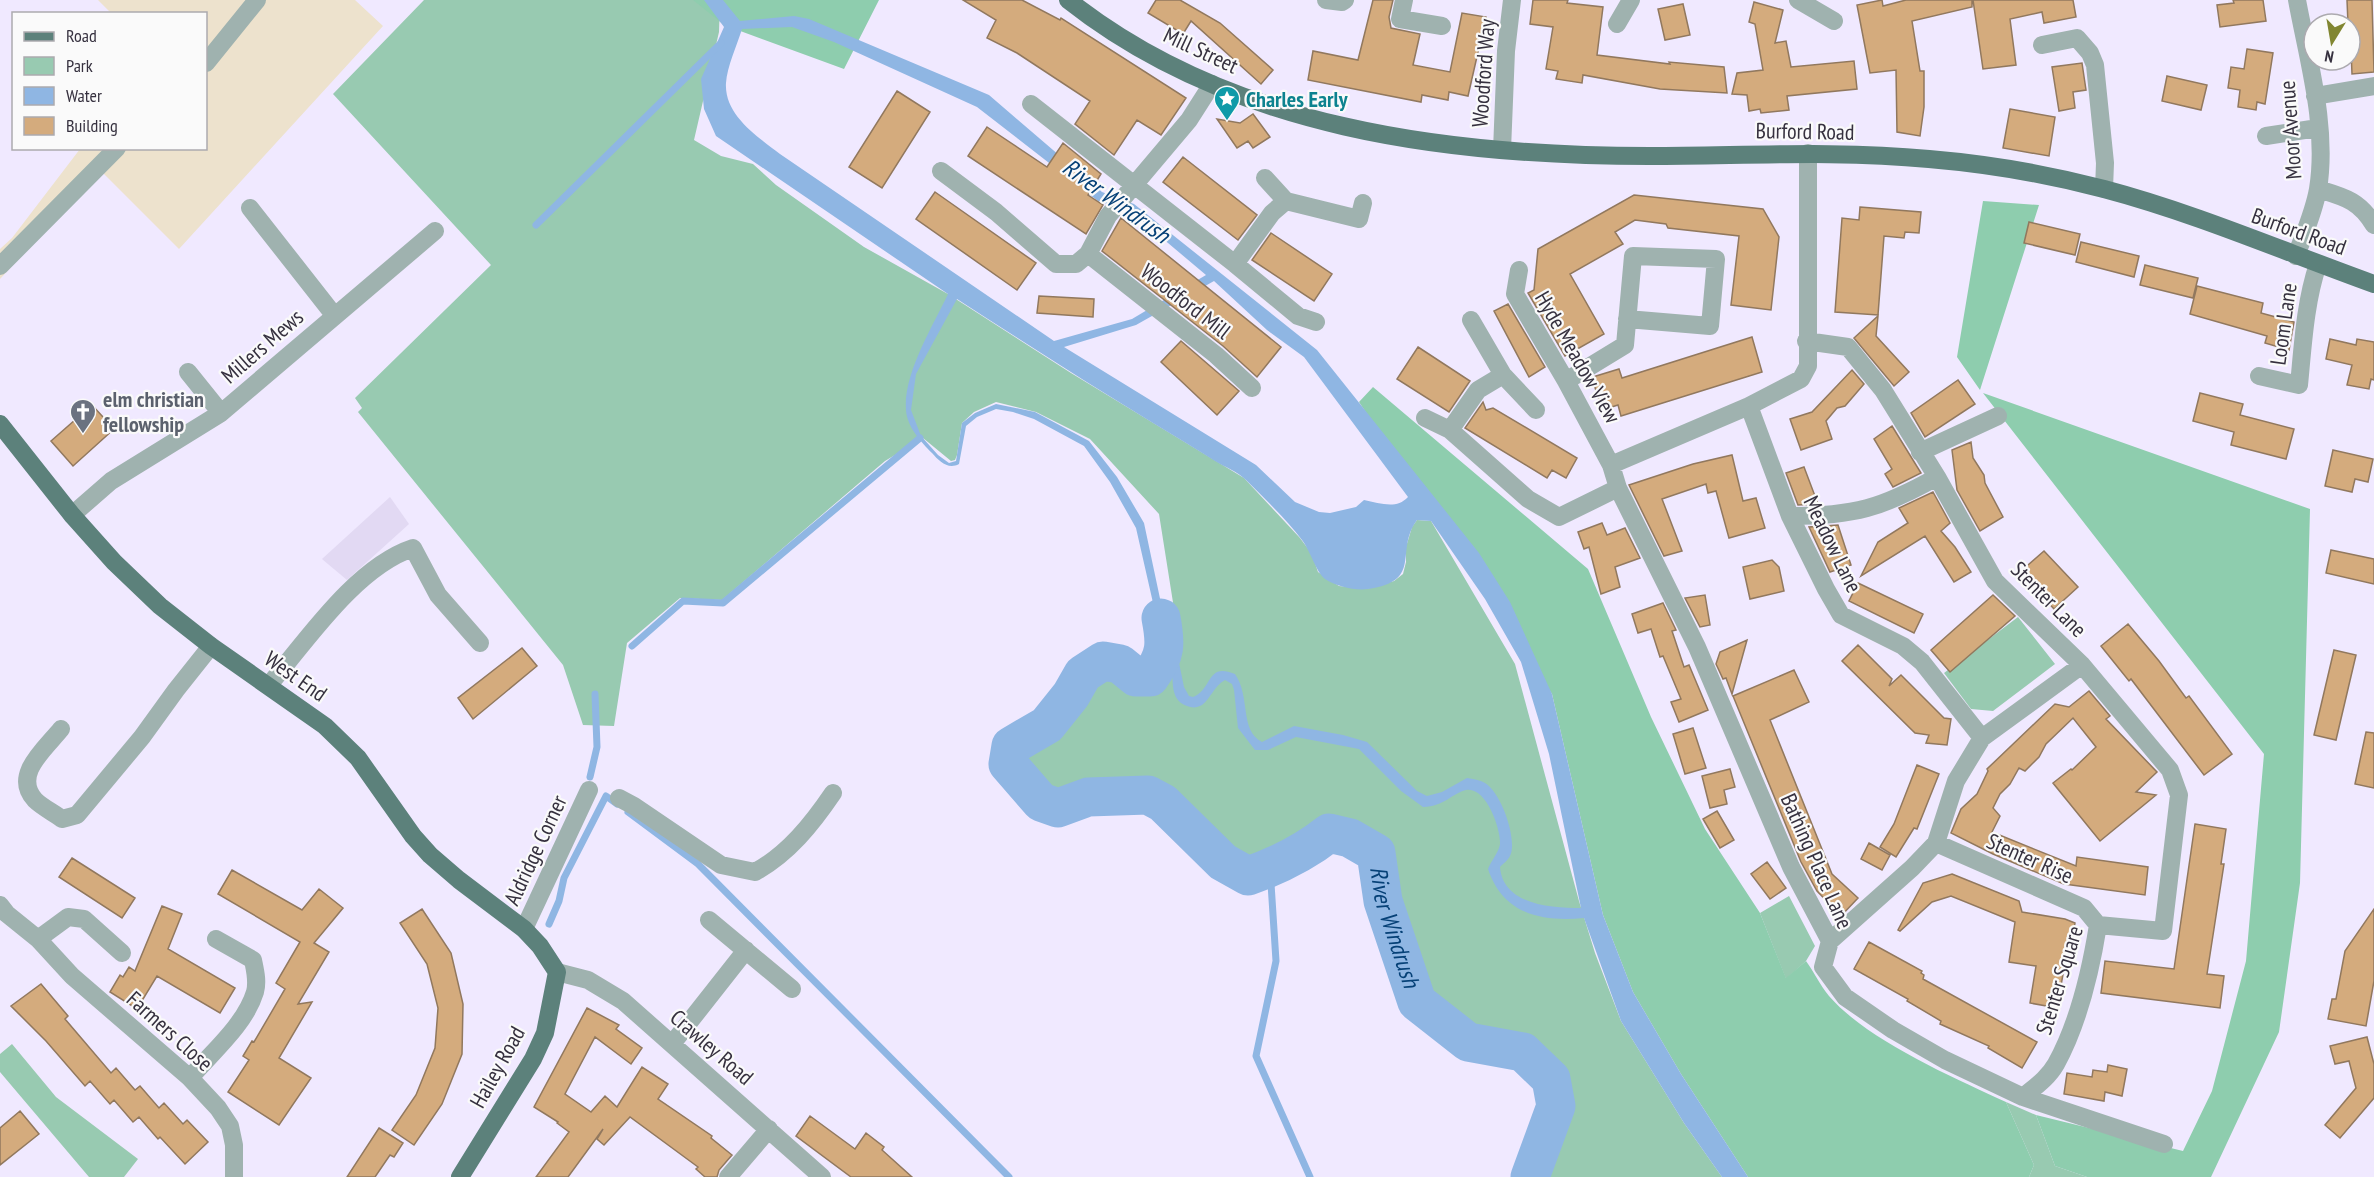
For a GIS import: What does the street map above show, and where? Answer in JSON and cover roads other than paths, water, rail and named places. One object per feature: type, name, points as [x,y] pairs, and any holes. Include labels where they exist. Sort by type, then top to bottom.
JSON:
[{"type":"main road","name":"Mill Street","points":[[1068,0],[1161,61],[1212,84],[1298,114],[1349,129],[1445,146],[1502,150]]},
{"type":"main road","name":"Burford Road","points":[[1502,150],[1648,156],[1808,153],[1929,159],[2011,170],[2104,189],[2210,224],[2374,284]]},
{"type":"main road","name":"West End","points":[[0,424],[72,516],[114,562],[160,606],[211,646],[325,726],[358,758],[430,855],[524,929],[540,946],[557,972]]},
{"type":"main road","name":"Hailey Road","points":[[460,1177],[534,1059],[545,1033],[557,972]]},
{"type":"street","points":[[207,62],[257,0]]},
{"type":"street","points":[[1326,0],[1342,2],[1345,0]]},
{"type":"street","points":[[1404,0],[1400,19],[1442,26]]},
{"type":"street","name":"Woodford Way","points":[[1502,150],[1506,51],[1512,0]]},
{"type":"street","points":[[1617,24],[1631,0]]},
{"type":"street","points":[[1798,0],[1834,21]]},
{"type":"street","name":"Moor Avenue","points":[[2296,256],[2318,189],[2320,154],[2315,96],[2297,0]]},
{"type":"street","points":[[2042,45],[2077,38],[2092,59],[2105,163],[2104,189]]},
{"type":"street","points":[[942,171],[996,212],[1056,264],[1076,264],[1088,254],[1108,216],[1189,120],[1212,84]]},
{"type":"street","points":[[2315,96],[2374,86]]},
{"type":"street","points":[[1031,104],[1132,189],[1235,264],[1298,316],[1316,322]]},
{"type":"street","points":[[2266,136],[2318,128]]},
{"type":"street","points":[[0,266],[115,150]]},
{"type":"street","points":[[1611,465],[1749,406],[1801,379],[1808,366],[1806,340],[1808,153]]},
{"type":"street","points":[[1265,178],[1286,201],[1359,219],[1363,203]]},
{"type":"street","name":"Burford Road","points":[[2318,189],[2358,204],[2374,225]]},
{"type":"street","points":[[1235,264],[1272,213],[1286,201]]},
{"type":"street","name":"Millers Mews","points":[[250,208],[334,315]]},
{"type":"street","name":"Millers Mews","points":[[72,516],[111,481],[221,413],[435,231]]},
{"type":"street","name":"Woodford Mill","points":[[1088,254],[1216,355],[1252,388]]},
{"type":"street","points":[[1566,381],[1625,345],[1627,319],[1634,256],[1716,260],[1710,326],[1627,319]]},
{"type":"street","name":"Loom Lane","points":[[2259,376],[2299,385],[2311,285],[2318,264]]},
{"type":"street","name":"Hyde Meadow View","points":[[1519,270],[1515,294],[1566,381],[1611,465],[1618,488]]},
{"type":"street","points":[[1471,320],[1503,375],[1536,410]]},
{"type":"street","name":"Stenter Lane","points":[[1806,340],[1848,347],[1883,390],[1937,477],[1995,581],[2082,665],[2170,770],[2179,795],[2163,931]]},
{"type":"street","name":"Millers Mews","points":[[188,372],[221,413]]},
{"type":"street","points":[[1450,430],[1478,390],[1503,375]]},
{"type":"street","name":"Meadow Lane","points":[[1749,406],[1790,516],[1826,590],[1841,615],[1903,646],[1922,662],[1982,738]]},
{"type":"street","points":[[1920,452],[1998,416]]},
{"type":"street","points":[[1425,418],[1450,430],[1528,499],[1559,517],[1618,488]]},
{"type":"street","points":[[1790,516],[1827,516],[1867,510],[1904,495],[1937,477]]},
{"type":"street","name":"Bathing Place Lane","points":[[1618,488],[1697,647],[1791,867],[1830,941],[1823,967],[1845,997],[1893,1030],[1946,1060],[2023,1096],[2164,1144]]},
{"type":"street","points":[[269,685],[349,590],[393,555],[413,548],[438,595],[480,643]]},
{"type":"street","points":[[61,729],[27,771],[25,783],[35,799],[62,819],[77,815],[142,737],[211,646]]},
{"type":"street","points":[[1830,941],[1912,868],[1936,843],[1956,781],[1982,738],[2082,665]]},
{"type":"street","name":"Aldridge Corner","points":[[524,929],[589,790]]},
{"type":"street","points":[[619,798],[721,865],[755,872],[771,863],[813,823],[833,793]]},
{"type":"street","name":"Stenter Rise","points":[[1936,843],[2084,908],[2098,924]]},
{"type":"street","name":"Farmers Close","points":[[2,913],[38,939],[72,976],[190,1078],[218,1108],[230,1126],[234,1144],[234,1177]]},
{"type":"street","points":[[38,939],[68,917],[84,919],[122,953]]},
{"type":"street","points":[[709,920],[792,989]]},
{"type":"street","name":"Stenter Square","points":[[2023,1096],[2041,1083],[2056,1065],[2074,1019],[2092,959],[2098,924],[2163,931]]},
{"type":"street","points":[[190,1078],[247,1011],[255,991],[256,975],[253,960],[216,939]]},
{"type":"street","points":[[672,1044],[746,950]]},
{"type":"street","name":"Crawley Road","points":[[557,972],[588,980],[623,1001],[822,1177]]},
{"type":"street","points":[[728,1177],[769,1129]]},
{"type":"water","points":[[704,0],[723,0],[740,21],[794,16],[809,19],[989,95],[1102,192],[1134,204],[1317,350],[1479,553],[1510,602],[1552,694],[1603,915],[1633,992],[1681,1074],[1748,1177],[1722,1177],[1684,1123],[1621,1021],[1584,918],[1539,916],[1526,912],[1503,896],[1488,869],[1499,847],[1500,837],[1491,810],[1480,795],[1466,790],[1437,804],[1423,807],[1401,791],[1359,749],[1296,737],[1268,750],[1255,750],[1238,728],[1234,690],[1232,684],[1225,680],[1200,706],[1191,707],[1181,703],[1174,692],[1171,659],[1165,658],[1161,672],[1153,669],[1161,638],[1136,528],[1110,482],[1084,446],[1034,419],[996,409],[977,417],[966,426],[959,464],[955,466],[944,464],[923,444],[909,422],[906,396],[920,350],[948,294],[716,136],[704,109],[701,79],[724,27]],"holes":[[[792,27],[834,42],[977,107],[1098,201],[1130,211],[1206,275],[1132,319],[1054,341],[780,154],[753,133],[736,115],[730,105],[726,83],[730,63],[742,29]],[[1214,281],[1267,330],[1304,357],[1408,497],[1393,504],[1364,500],[1356,507],[1330,513],[1319,512],[1295,502],[1256,465],[1064,347],[1136,325]],[[957,299],[1104,393],[1243,477],[1296,532],[1322,576],[1329,582],[1340,586],[1368,589],[1385,585],[1396,579],[1402,572],[1411,532],[1417,520],[1431,521],[1485,599],[1521,662],[1549,754],[1581,908],[1556,907],[1530,902],[1519,897],[1503,880],[1500,867],[1509,857],[1512,849],[1510,828],[1497,796],[1485,783],[1467,778],[1442,792],[1427,796],[1417,791],[1367,742],[1294,726],[1262,742],[1250,730],[1240,683],[1235,674],[1226,671],[1214,674],[1199,693],[1193,697],[1189,696],[1184,687],[1178,658],[1169,641],[1144,523],[1117,477],[1089,441],[1035,412],[996,404],[975,413],[962,423],[956,461],[949,463],[938,455],[921,436],[911,410],[916,374]]]},
{"type":"waterway","points":[[536,225],[721,43]]},
{"type":"waterway","points":[[632,646],[683,601],[723,603],[920,438]]},
{"type":"waterway","name":"River Windrush","points":[[1161,618],[1164,635],[1162,656],[1150,677],[1136,677],[1120,664],[1103,661],[1083,674],[1071,695],[1047,725],[1011,746],[1008,764],[1041,802],[1058,808],[1088,797],[1148,795],[1163,803],[1223,862],[1248,876],[1290,858],[1329,833],[1350,838],[1376,853],[1383,901],[1417,1002],[1468,1042],[1523,1052],[1551,1079],[1556,1106],[1530,1177]]},
{"type":"waterway","points":[[590,777],[597,747],[595,694]]},
{"type":"waterway","points":[[549,924],[559,901],[564,878],[606,796],[617,804]]},
{"type":"waterway","points":[[628,812],[698,864],[1009,1177]]},
{"type":"waterway","points":[[1270,868],[1276,961],[1256,1056],[1310,1177]]},
{"type":"place","name":"Charles Early","points":[[1227,122]]},
{"type":"place","name":"elm christian fellowship","points":[[83,435]]}]
